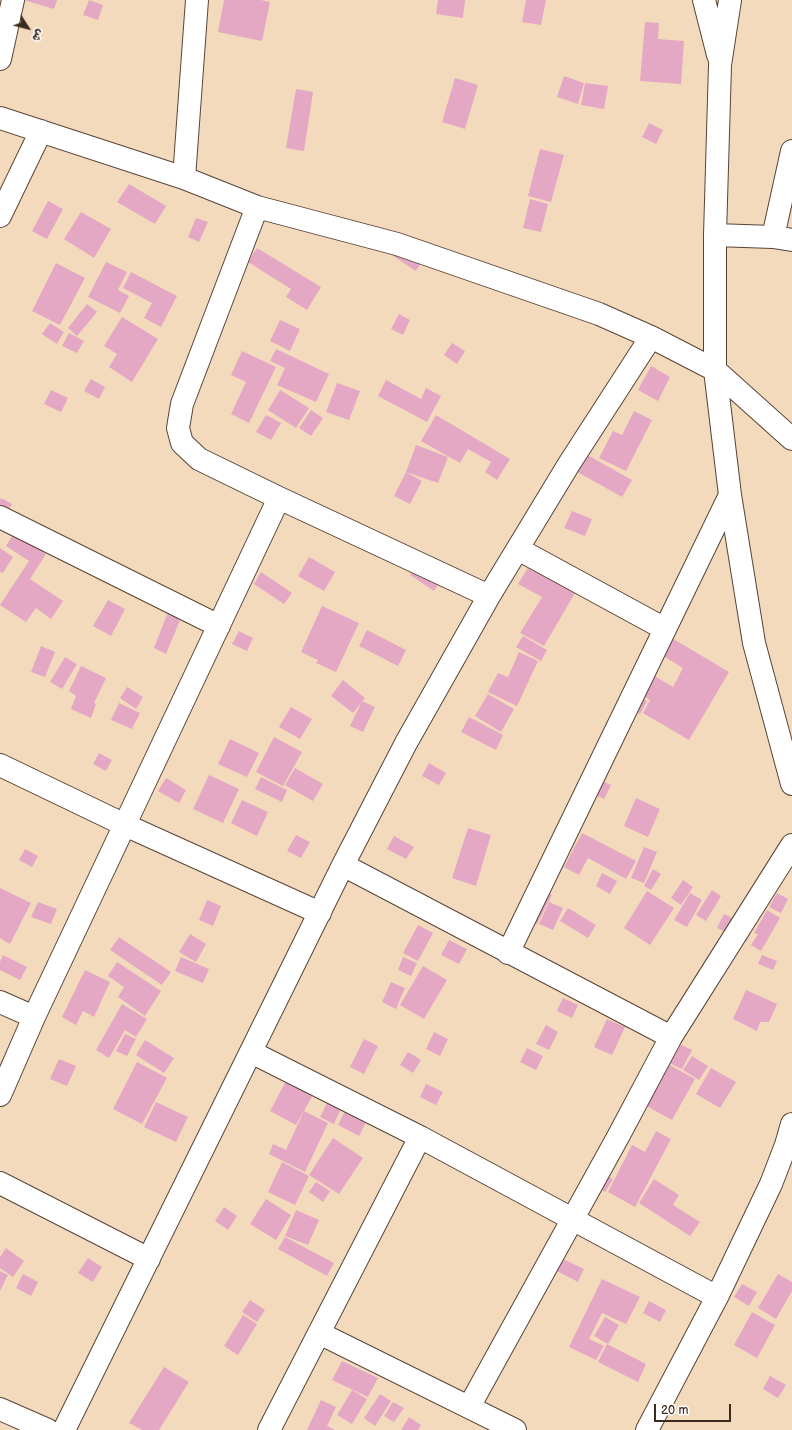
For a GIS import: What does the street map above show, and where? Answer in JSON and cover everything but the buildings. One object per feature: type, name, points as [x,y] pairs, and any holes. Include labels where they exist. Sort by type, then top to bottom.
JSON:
[{"type":"street","points":[[0,59],[13,0]]},
{"type":"street","points":[[184,178],[198,0]]},
{"type":"street","points":[[704,0],[720,65]]},
{"type":"street","points":[[730,0],[720,65],[715,235],[715,370],[730,495],[754,643],[792,784]]},
{"type":"street","points":[[0,118],[184,178],[257,207],[397,244],[599,314],[651,337],[715,370],[792,439]]},
{"type":"street","points":[[0,216],[41,131]]},
{"type":"street","points":[[715,235],[782,238],[792,151]]},
{"type":"street","points":[[257,207],[182,404],[178,428],[182,443],[199,459],[489,596]]},
{"type":"street","points":[[64,1430],[343,866],[406,742],[489,596],[569,464],[651,337]]},
{"type":"street","points":[[508,953],[730,495]]},
{"type":"street","points":[[0,1095],[34,1017],[280,498]]},
{"type":"street","points":[[0,517],[219,626]]},
{"type":"street","points":[[518,549],[664,629]]},
{"type":"street","points":[[0,765],[125,825],[320,913]]},
{"type":"street","points":[[469,1407],[573,1220],[671,1037],[792,846]]},
{"type":"street","points":[[343,866],[671,1037]]},
{"type":"street","points":[[0,1002],[34,1017]]},
{"type":"street","points":[[251,1052],[420,1137],[717,1297]]},
{"type":"street","points":[[647,1430],[717,1297],[771,1184],[786,1145],[792,1124]]},
{"type":"street","points":[[268,1430],[420,1137]]},
{"type":"street","points":[[0,1183],[149,1259]]},
{"type":"street","points":[[319,1333],[515,1430]]},
{"type":"street","points":[[0,1409],[48,1430]]}]
